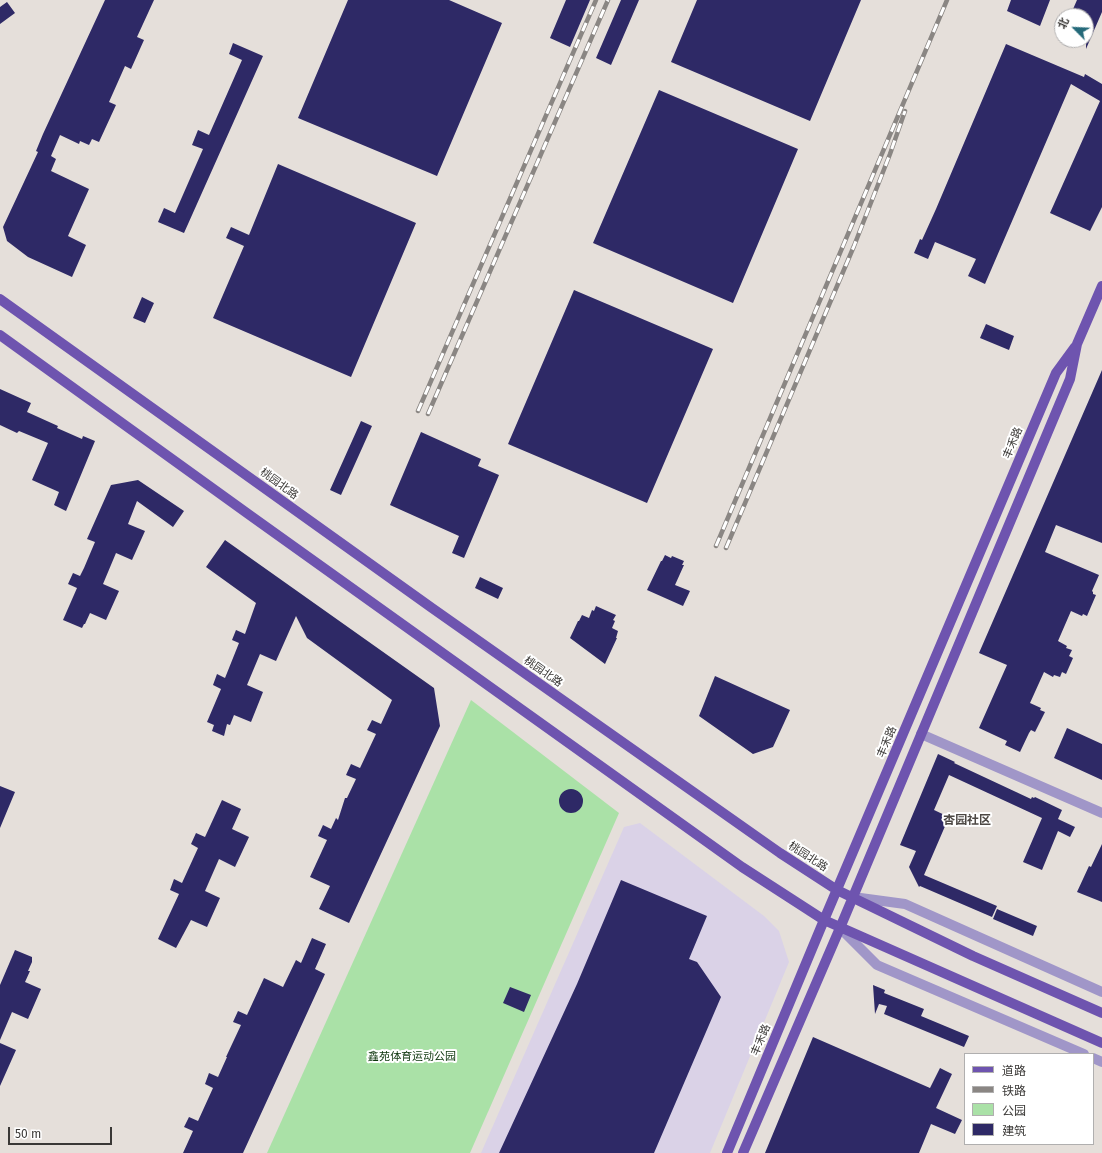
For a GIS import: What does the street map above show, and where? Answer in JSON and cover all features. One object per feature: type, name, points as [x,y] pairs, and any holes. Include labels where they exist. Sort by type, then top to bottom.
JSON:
[{"type":"main road","name":"丰禾路","points":[[743,1153],[840,928],[1070,379],[1077,344],[1102,286]]},
{"type":"main road","name":"桃园北路","points":[[0,299],[463,630],[780,853],[837,890],[973,956],[1102,1013]]},
{"type":"main road","points":[[0,334],[742,867],[824,920],[1102,1043]]},
{"type":"main road","name":"丰禾路","points":[[727,1153],[1056,373],[1077,344]]},
{"type":"street","points":[[921,734],[1102,813]]},
{"type":"street","points":[[853,897],[905,904],[1102,992]]},
{"type":"street","points":[[840,928],[877,965],[1082,1053]]},
{"type":"shaded area","points":[[640,823],[764,916],[779,931],[789,962],[710,1153],[481,1153],[624,827]]},
{"type":"green space","name":"鑫苑体育运动公园","points":[[471,700],[619,813],[470,1153],[267,1153]]},
{"type":"building","points":[[105,0],[154,0],[137,37],[144,40],[131,69],[125,66],[109,102],[116,105],[99,142],[92,139],[89,145],[80,141],[79,144],[60,135],[51,156],[56,159],[51,171],[89,189],[68,236],[86,245],[72,277],[28,257],[7,241],[3,227],[38,152],[36,151],[43,134]]},
{"type":"building","points":[[348,0],[449,0],[502,23],[437,176],[298,118]]},
{"type":"building","points":[[566,0],[590,0],[570,47],[550,38]]},
{"type":"building","points":[[621,0],[639,0],[611,65],[596,58]]},
{"type":"building","points":[[697,0],[861,0],[810,121],[671,62]]},
{"type":"building","points":[[1011,0],[1050,0],[1040,26],[1007,11]]},
{"type":"building","points":[[1077,0],[1102,0],[1102,12],[1094,30],[1094,8],[1074,8]]},
{"type":"building","points":[[7,2],[15,13],[0,24],[0,7]]},
{"type":"building","points":[[233,43],[263,56],[184,233],[158,222],[164,208],[175,213],[203,149],[192,145],[198,130],[209,135],[242,60],[229,54]]},
{"type":"building","points":[[1006,44],[1084,77],[1085,74],[1102,84],[1102,207],[1090,231],[1050,213],[1100,101],[1071,84],[985,284],[968,276],[976,259],[935,242],[928,259],[914,253],[920,239],[922,240],[936,209]]},
{"type":"building","points":[[659,90],[798,149],[733,303],[593,243]]},
{"type":"building","points":[[278,164],[416,223],[351,377],[213,318],[244,246],[226,238],[231,227],[249,235]]},
{"type":"building","points":[[574,290],[713,349],[647,503],[508,444]]},
{"type":"building","points":[[142,297],[154,303],[145,323],[133,318]]},
{"type":"building","points":[[986,324],[1014,336],[1009,350],[980,338]]},
{"type":"building","points":[[1102,370],[1102,543],[1056,525],[1045,552],[1099,575],[1092,591],[1093,594],[1096,595],[1087,616],[1083,614],[1082,616],[1071,611],[1058,641],[1067,646],[1066,648],[1072,650],[1069,656],[1073,658],[1066,674],[1062,672],[1060,677],[1054,675],[1053,677],[1044,672],[1030,703],[1041,708],[1040,710],[1045,712],[1035,732],[1031,730],[1029,733],[1020,752],[1005,745],[1007,741],[979,728],[1007,665],[979,653]]},
{"type":"building","points":[[0,389],[31,403],[27,412],[82,439],[83,436],[95,441],[66,511],[54,505],[59,492],[32,480],[48,443],[19,431],[17,433],[0,425]]},
{"type":"building","points":[[361,421],[372,426],[341,495],[330,490]]},
{"type":"building","points":[[421,432],[481,459],[478,466],[499,475],[464,558],[452,553],[459,536],[390,505]]},
{"type":"building","points":[[138,480],[184,511],[173,527],[137,501],[128,524],[145,531],[132,560],[116,553],[103,584],[119,591],[106,620],[90,613],[82,628],[63,620],[77,588],[68,584],[73,573],[80,576],[84,568],[95,542],[87,539],[111,485]]},
{"type":"building","points":[[225,540],[434,688],[440,726],[349,923],[319,909],[330,886],[310,877],[327,840],[318,836],[323,825],[331,829],[336,818],[338,820],[345,798],[347,798],[356,779],[346,775],[351,764],[360,768],[376,734],[367,730],[372,720],[381,724],[392,700],[307,638],[296,616],[276,661],[260,654],[247,685],[263,692],[251,722],[234,715],[230,725],[227,724],[224,736],[212,731],[214,725],[207,722],[221,689],[213,685],[217,674],[225,678],[239,643],[232,640],[236,630],[245,634],[256,603],[206,567]]},
{"type":"building","points":[[665,555],[684,561],[682,565],[684,565],[675,585],[690,591],[683,606],[647,590]]},
{"type":"building","points":[[480,577],[503,588],[498,599],[475,588]]},
{"type":"building","points":[[596,606],[616,615],[613,620],[615,621],[612,628],[618,631],[617,638],[605,664],[570,638],[582,615],[589,618],[592,610],[594,611]]},
{"type":"building","points":[[715,676],[790,710],[773,747],[753,754],[699,716]]},
{"type":"building","points":[[1067,728],[1102,744],[1102,780],[1054,758]]},
{"type":"building","points":[[938,754],[1031,799],[1032,797],[1035,797],[1062,810],[1058,819],[1075,827],[1070,837],[1058,831],[1042,870],[1023,862],[1042,818],[949,775],[934,810],[949,817],[924,875],[997,906],[992,917],[920,886],[919,887],[909,867],[916,851],[900,845]]},
{"type":"building","points":[[0,786],[15,792],[0,828]]},
{"type":"building","points":[[571,789],[580,792],[583,801],[580,810],[571,813],[562,810],[559,801],[562,792]]},
{"type":"building","points":[[222,800],[241,809],[232,829],[249,837],[235,867],[219,859],[205,891],[220,898],[207,927],[191,920],[176,948],[158,939],[179,894],[170,890],[174,879],[182,883],[198,848],[191,844],[196,833],[205,837]]},
{"type":"building","points":[[1102,844],[1102,902],[1077,892],[1089,866],[1091,867]]},
{"type":"building","points":[[621,880],[707,916],[689,959],[697,962],[721,997],[654,1153],[499,1153],[577,984]]},
{"type":"building","points":[[997,909],[1037,926],[1033,936],[993,919]]},
{"type":"building","points":[[312,938],[326,944],[315,969],[325,974],[243,1153],[183,1153],[193,1131],[184,1127],[189,1117],[198,1121],[213,1088],[205,1084],[209,1073],[218,1077],[241,1025],[233,1022],[238,1011],[247,1015],[264,978],[283,987],[296,960],[301,963]]},
{"type":"building","points":[[15,950],[32,957],[32,962],[28,971],[30,971],[25,982],[41,989],[28,1019],[12,1012],[0,1040],[0,985]]},
{"type":"building","points":[[873,985],[885,990],[884,993],[924,1009],[921,1016],[969,1036],[964,1047],[884,1014],[887,1006],[879,1004],[875,1014]]},
{"type":"building","points":[[510,987],[531,995],[524,1012],[503,1003]]},
{"type":"building","points":[[813,1037],[930,1088],[940,1068],[952,1074],[936,1108],[962,1120],[955,1134],[931,1124],[919,1153],[765,1153]]},
{"type":"building","points":[[0,1043],[16,1050],[0,1086]]},
{"type":"railway","points":[[418,411],[596,0]]},
{"type":"railway","points":[[428,414],[608,0]]},
{"type":"railway","points":[[716,546],[947,0]]},
{"type":"railway","points":[[726,548],[854,246],[905,111]]},
{"type":"district","name":"杏园社区","points":[[967,821]]}]
